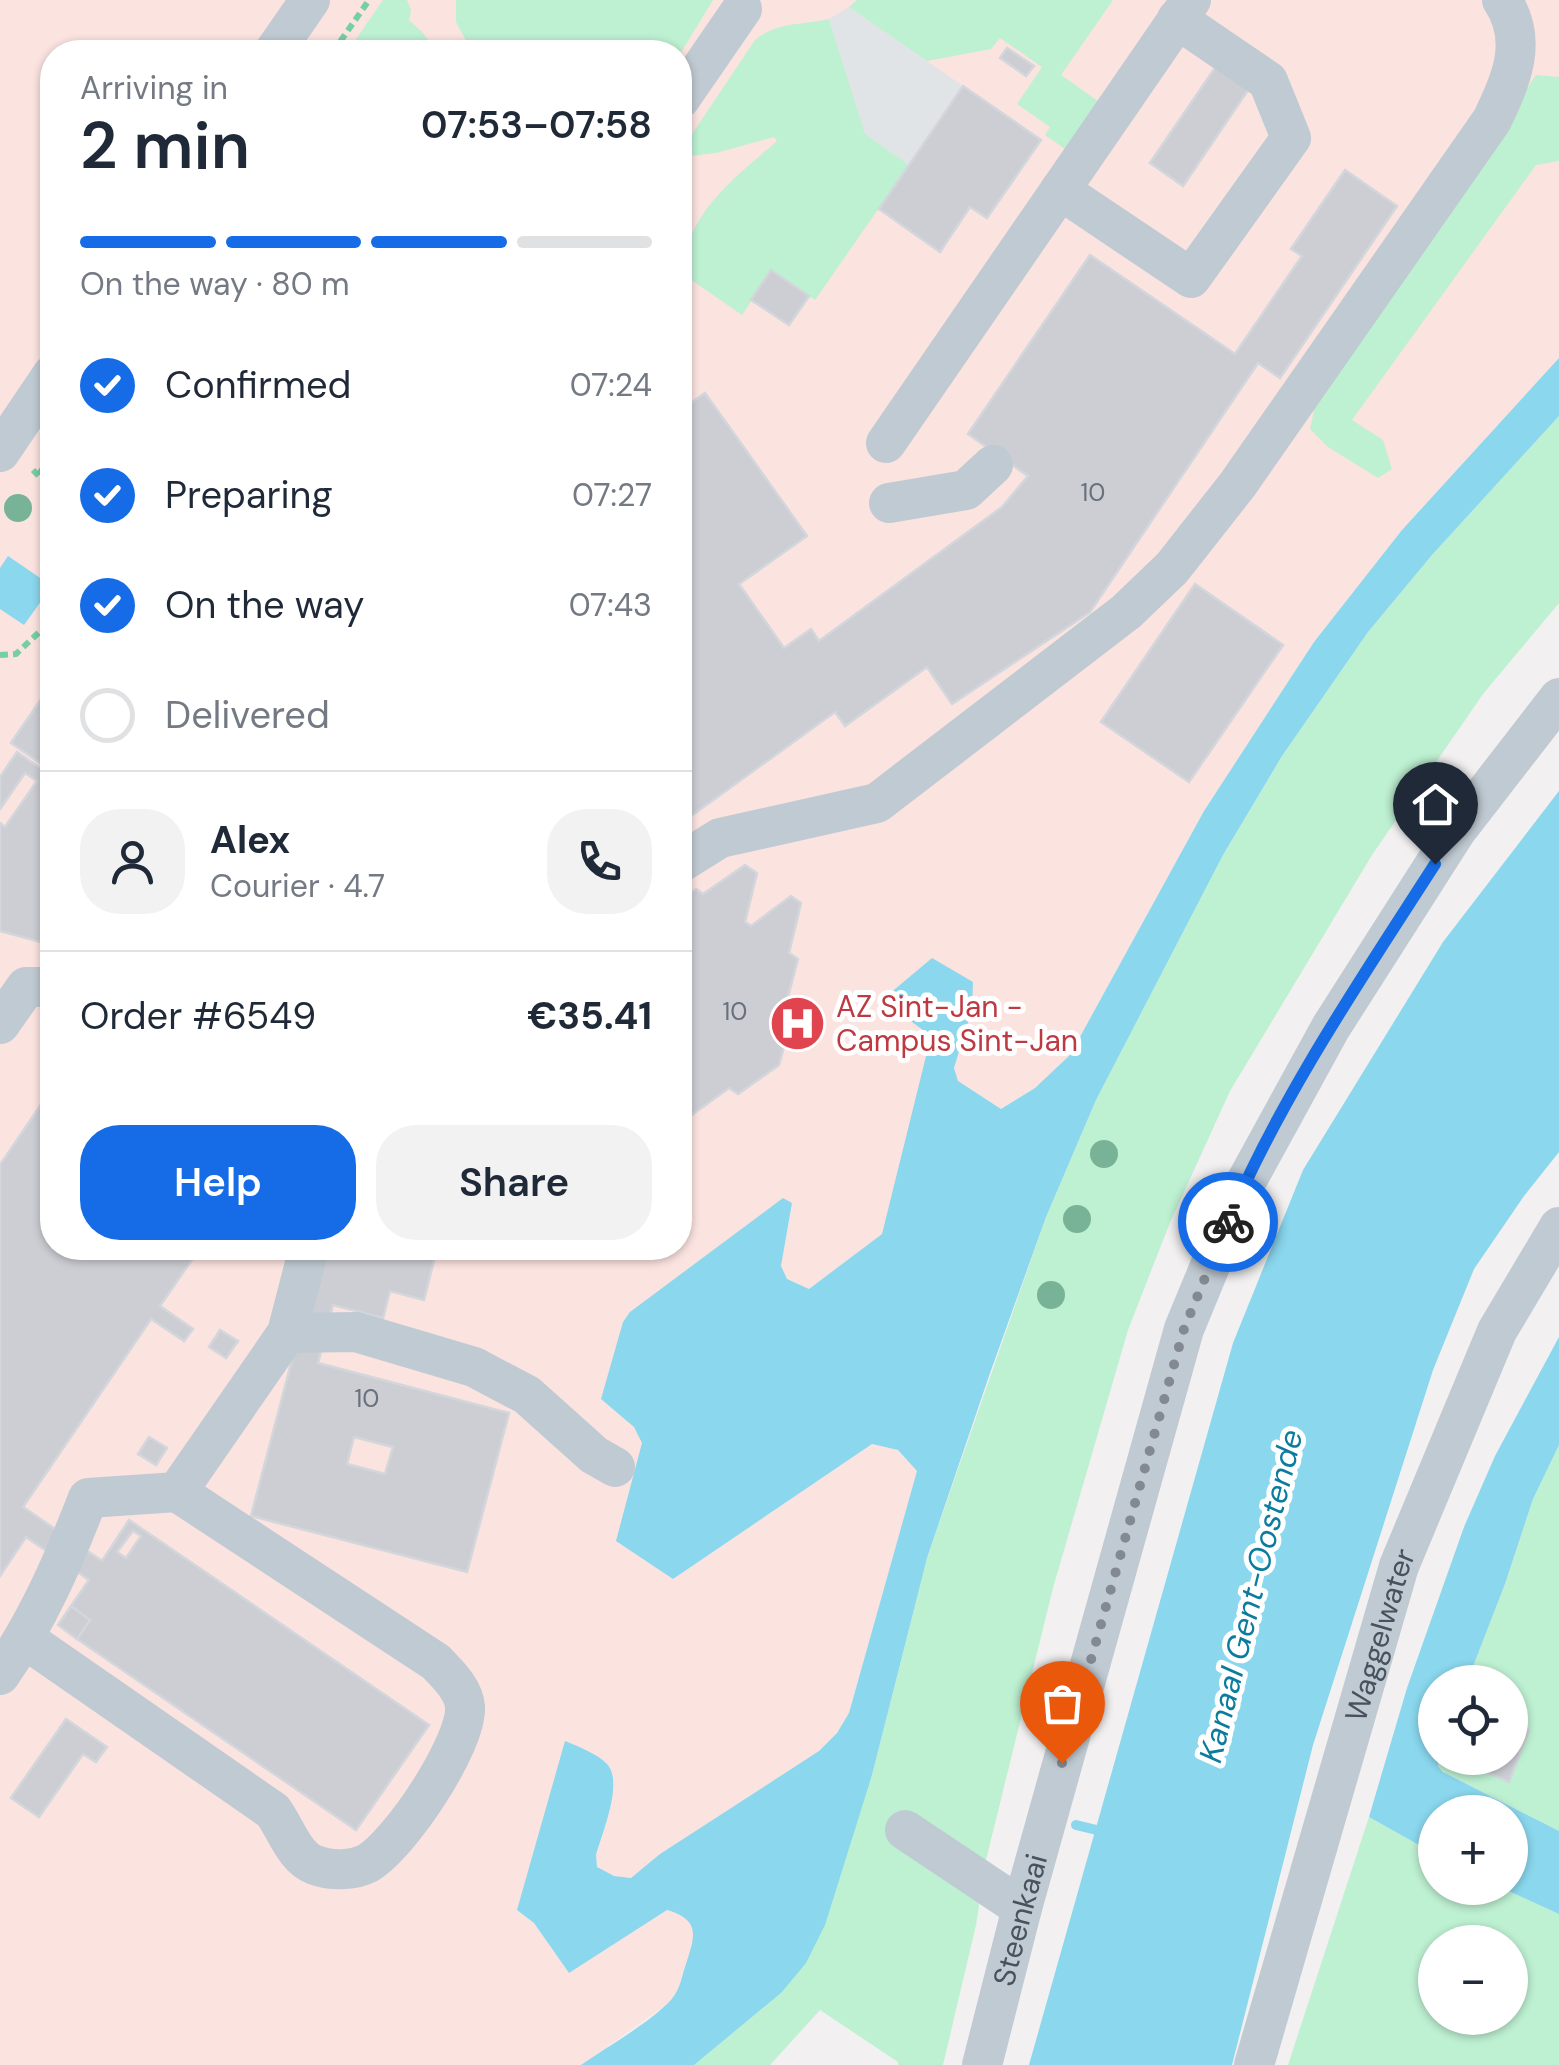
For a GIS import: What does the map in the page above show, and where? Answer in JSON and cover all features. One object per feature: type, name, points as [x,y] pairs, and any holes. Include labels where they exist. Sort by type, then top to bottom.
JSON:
[{"type":"street","points":[[282,40],[310,0]]},
{"type":"street","points":[[692,856],[720,838],[877,804],[1126,612],[1172,568],[1249,469],[1492,120],[1516,58],[1517,33],[1512,14],[1502,0]]},
{"type":"street","points":[[692,81],[742,9]]},
{"type":"street","points":[[886,443],[1060,190],[1184,10],[1268,81],[1292,138],[1190,278],[1060,190]]},
{"type":"street","points":[[0,452],[40,393]]},
{"type":"street","points":[[888,503],[966,490],[994,465]]},
{"type":"street","name":"Steenkaai","points":[[982,2065],[1184,1329],[1241,1191],[1331,1027],[1445,848],[1559,698]]},
{"type":"street","points":[[0,1024],[26,986],[40,987]]},
{"type":"street","name":"Waggelwater","points":[[1254,2065],[1399,1566],[1497,1331],[1559,1227]]},
{"type":"street","points":[[177,1492],[287,1333],[307,1260]]},
{"type":"street","points":[[287,1333],[356,1332],[474,1367],[527,1395],[614,1467]]},
{"type":"street","points":[[0,1674],[25,1639],[88,1498],[177,1492],[436,1662],[455,1682],[465,1706],[456,1742],[424,1801],[388,1846],[366,1864],[337,1870],[312,1864],[294,1849],[274,1811],[25,1639]]},
{"type":"street","points":[[906,1830],[1022,1908]]},
{"type":"path","points":[[341,40],[368,0]]},
{"type":"path","points":[[0,655],[16,654],[40,631]]},
{"type":"shaded area","name":"AZ Sint-Jan - Campus Sint-Jan","points":[[0,0],[1559,0],[1559,358],[1402,530],[1314,642],[1204,811],[1070,1055],[1035,1088],[1001,1109],[958,1081],[954,1068],[972,1009],[932,1036],[882,1234],[809,1289],[787,1279],[781,1266],[792,1204],[601,1399],[634,1427],[643,1443],[617,1541],[673,1579],[872,1444],[898,1450],[917,1471],[849,1713],[837,1733],[819,1751],[660,1854],[632,1878],[614,1876],[597,1868],[596,1855],[615,1780],[517,1910],[534,1923],[569,1973],[667,1910],[683,1915],[694,1928],[694,1946],[681,1987],[669,2003],[581,2065],[0,2065]]},
{"type":"shaded area","points":[[849,7],[963,86],[909,165],[865,134],[829,19]]},
{"type":"green space","points":[[383,0],[407,0],[409,20],[428,40],[356,40]]},
{"type":"green space","points":[[456,0],[713,0],[689,40],[466,40],[456,22]]},
{"type":"green space","points":[[857,0],[1113,0],[1061,75],[1098,101],[1065,149],[1045,135],[1050,127],[1017,104],[1042,67],[1000,38],[991,49],[927,61],[849,7]]},
{"type":"green space","points":[[829,19],[865,134],[909,165],[815,300],[771,271],[742,315],[692,280],[692,233],[721,192],[777,141],[774,137],[692,156],[692,134],[755,40],[781,27]]},
{"type":"green space","points":[[1536,75],[1559,77],[1559,161],[1536,165],[1352,420],[1383,440],[1392,469],[1378,478],[1328,447],[1310,429],[1317,397]]},
{"type":"green space","points":[[1559,416],[1559,603],[1483,694],[1372,855],[1230,1091],[1169,1225],[1128,1330],[1053,1588],[986,1860],[976,1925],[943,2065],[898,2065],[820,2010],[770,2065],[694,2065],[781,1993],[872,1775],[927,1558],[1046,1217],[1096,1100],[1223,855],[1282,756],[1368,632],[1432,555]]},
{"type":"green space","points":[[1559,1445],[1559,1831],[1528,1815],[1528,1795],[1488,1795],[1449,1775],[1528,1775],[1528,1665],[1474,1665],[1533,1499]]},
{"type":"green space","points":[[1369,1817],[1418,1844],[1418,1905],[1528,1905],[1528,1900],[1559,1914],[1559,2065],[1288,2065]]},
{"type":"water","points":[[1559,358],[1559,416],[1432,555],[1368,632],[1282,756],[1223,855],[1096,1100],[1046,1217],[927,1558],[872,1775],[825,1925],[806,1963],[781,1993],[694,2065],[581,2065],[671,2000],[692,1945],[693,1930],[686,1919],[667,1910],[569,1973],[534,1923],[517,1910],[565,1741],[598,1757],[612,1772],[613,1795],[596,1855],[597,1867],[614,1876],[631,1878],[660,1854],[819,1751],[849,1713],[917,1471],[898,1450],[872,1444],[673,1579],[616,1541],[642,1443],[634,1427],[601,1399],[623,1322],[630,1312],[783,1198],[792,1203],[781,1266],[787,1279],[809,1289],[882,1234],[931,1036],[882,1000],[932,958],[973,982],[972,1009],[954,1068],[958,1081],[1001,1109],[1035,1088],[1070,1055],[1204,811],[1314,642],[1402,530]]},
{"type":"water","points":[[8,556],[40,578],[40,603],[24,625],[0,609],[0,568]]},
{"type":"water","name":"Kanaal Gent-Oostende","points":[[1559,791],[1559,1152],[1474,1269],[1433,1370],[1313,1745],[1232,2065],[1029,2065],[1233,1343],[1303,1170],[1443,942]]},
{"type":"water","points":[[1559,1337],[1559,1445],[1533,1499],[1474,1665],[1418,1665],[1418,1775],[1449,1775],[1488,1795],[1418,1795],[1418,1844],[1369,1817],[1407,1688],[1464,1527],[1495,1456]]},
{"type":"water","points":[[1528,1815],[1559,1831],[1559,1914],[1528,1900]]},
{"type":"building","points":[[1007,48],[1034,66],[1026,76],[1000,58]]},
{"type":"building","points":[[1217,65],[1250,87],[1183,186],[1150,163]]},
{"type":"building","points":[[963,86],[1041,140],[987,218],[970,207],[940,252],[879,209]]},
{"type":"building","points":[[1345,170],[1397,206],[1280,378],[1258,363],[1090,612],[952,704],[927,667],[845,726],[835,712],[692,815],[692,402],[705,393],[807,536],[739,584],[784,648],[811,629],[819,641],[1002,507],[1028,476],[968,434],[1090,255],[1235,354],[1302,256],[1291,249]]},
{"type":"building","points":[[771,270],[809,296],[789,325],[751,300]]},
{"type":"building","points":[[1195,584],[1283,645],[1189,782],[1101,722]]},
{"type":"building","points":[[40,701],[40,763],[11,743]]},
{"type":"building","points":[[17,752],[40,768],[40,942],[0,931],[0,823],[5,827],[37,781],[25,773],[0,809],[0,777]]},
{"type":"building","points":[[745,865],[757,873],[745,922],[751,926],[791,896],[801,903],[789,953],[798,959],[785,1008],[793,1013],[779,1065],[738,1094],[729,1088],[692,1115],[692,892],[696,889],[703,894]]},
{"type":"building","points":[[40,1106],[40,1260],[192,1260],[160,1306],[193,1329],[184,1341],[151,1319],[23,1507],[102,1561],[129,1520],[429,1725],[356,1830],[77,1639],[90,1620],[71,1606],[89,1580],[26,1537],[0,1576],[0,1165]],"holes":[[[133,1531],[141,1536],[126,1558],[117,1552]]]},
{"type":"building","points":[[314,1260],[434,1260],[424,1300],[390,1291],[383,1318],[333,1305],[318,1363],[509,1413],[467,1572],[251,1516],[318,1261]],"holes":[[[354,1437],[393,1447],[385,1474],[347,1464]]]},
{"type":"building","points":[[220,1330],[238,1341],[226,1358],[209,1347]]},
{"type":"building","points":[[149,1437],[167,1448],[156,1465],[138,1454]]},
{"type":"building","points":[[71,1606],[90,1620],[77,1639],[58,1625]]},
{"type":"building","points":[[66,1719],[107,1747],[96,1762],[83,1754],[39,1817],[11,1798]]},
{"type":"building","points":[[1493,1775],[1512,1775],[1509,1782]]},
{"type":"waterway","points":[[1076,1825],[1109,1833]]},
{"type":"way so far","points":[[1062,1763],[1184,1329],[1228,1222]]},
{"type":"place","name":"AZ Sint-Jan - Campus Sint-Jan","points":[[797,1023]]},
{"type":"route","points":[[1228,1222],[1331,1027],[1435,864]]}]
